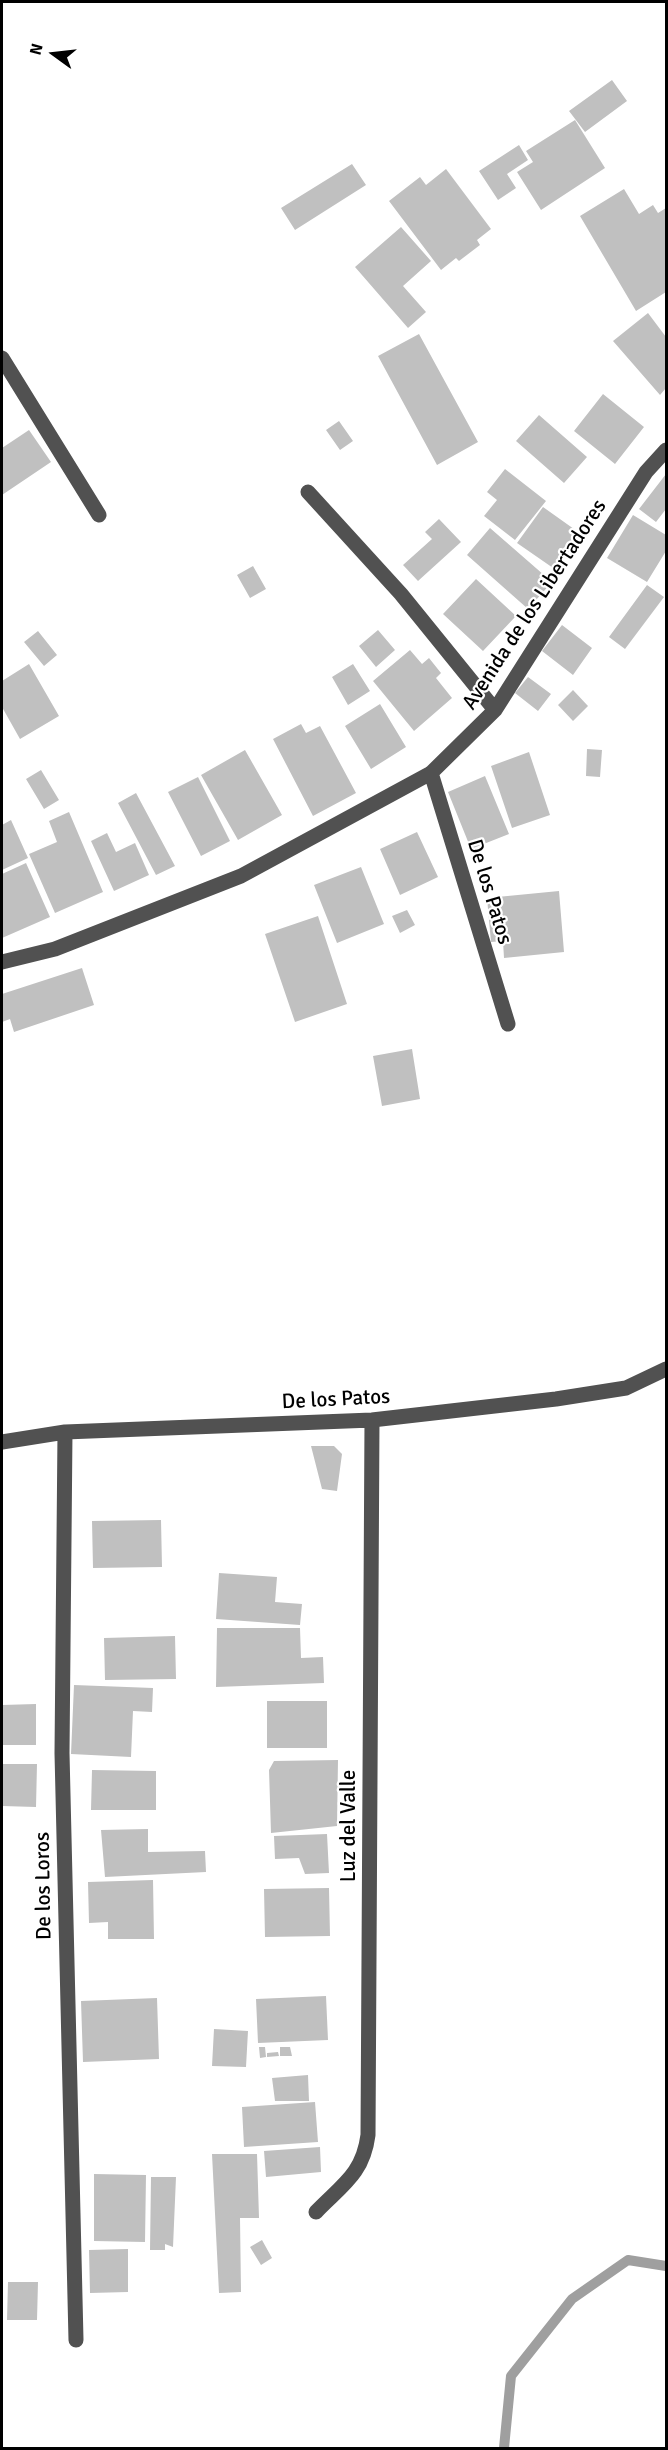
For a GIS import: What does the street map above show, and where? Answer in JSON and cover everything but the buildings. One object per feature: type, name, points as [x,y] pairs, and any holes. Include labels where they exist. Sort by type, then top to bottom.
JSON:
[{"type":"street","points":[[2,358],[99,515]]},
{"type":"street","name":"Avenida de los Libertadores","points":[[2,962],[55,949],[241,876],[431,773],[495,710],[646,472],[666,450]]},
{"type":"street","points":[[308,492],[401,594],[495,710]]},
{"type":"street","name":"De los Patos","points":[[431,773],[508,1024]]},
{"type":"street","name":"De los Patos","points":[[2,1442],[65,1432],[372,1420],[556,1399],[626,1388],[666,1369]]},
{"type":"street","name":"Luz del Valle","points":[[316,2212],[357,2171],[366,2154],[368,2135],[372,1420]]},
{"type":"street","name":"De los Loros","points":[[65,1432],[62,1753],[76,2340]]},
{"type":"waterway","points":[[504,2448],[511,2376],[572,2299],[628,2260],[666,2266]]}]
